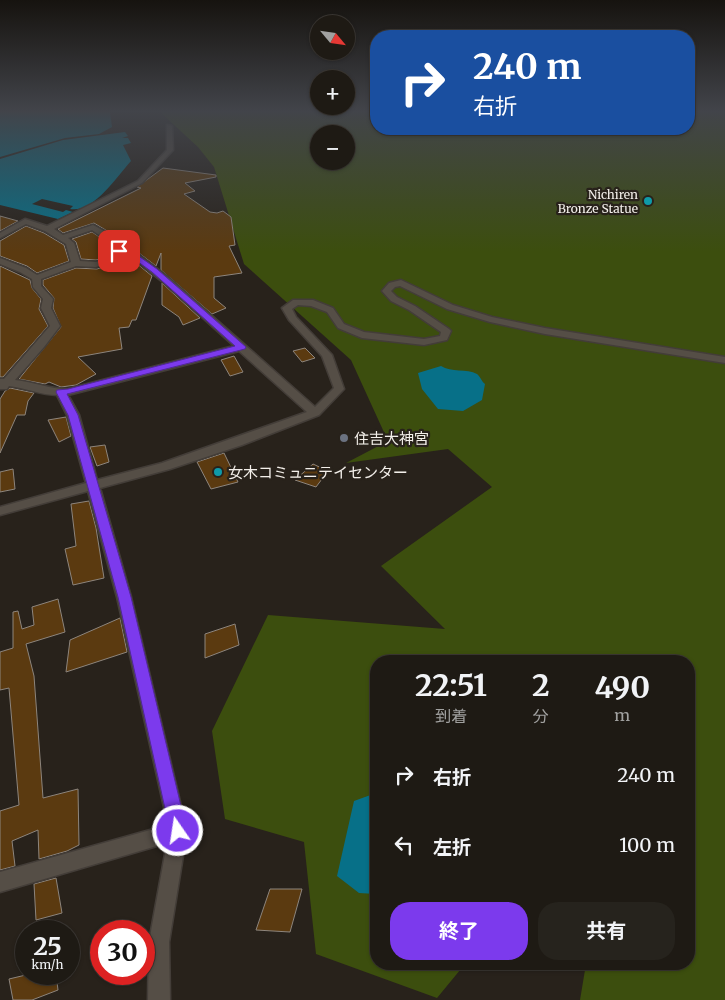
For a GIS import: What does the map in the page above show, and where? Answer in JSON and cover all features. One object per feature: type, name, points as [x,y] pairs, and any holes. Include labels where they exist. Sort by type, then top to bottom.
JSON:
[{"type":"street","points":[[48,229],[140,182],[162,159]]},
{"type":"street","points":[[0,236],[25,221],[48,229],[64,237],[70,243],[76,262],[81,265],[88,265],[131,253],[154,270],[315,413]]},
{"type":"street","points":[[64,237],[94,227],[106,234],[123,256]]},
{"type":"street","points":[[0,261],[23,270],[36,278]]},
{"type":"street","points":[[36,278],[76,262]]},
{"type":"street","points":[[2,385],[41,345],[55,326],[46,308],[48,299],[37,287],[36,278]]},
{"type":"street","points":[[0,511],[166,466],[315,413],[339,389],[327,355],[292,318],[286,308],[296,302],[313,303],[330,310],[341,326],[362,334],[424,342],[444,338],[446,331],[412,308],[394,299],[386,291],[392,285],[401,283],[450,307],[490,319],[545,331],[725,360]]},
{"type":"street","points":[[2,385],[28,385],[49,392],[68,392],[242,347]]},
{"type":"street","points":[[60,392],[73,415],[124,597],[178,831],[159,942],[159,1000]]},
{"type":"street","points":[[0,882],[178,831]]},
{"type":"green space","points":[[207,159],[310,159],[310,170],[355,170],[355,159],[725,159],[725,1000],[580,1000],[585,970],[695,970],[695,655],[370,655],[370,970],[460,970],[437,998],[316,954],[304,842],[225,819],[212,731],[268,615],[445,629],[381,566],[492,487],[448,449],[346,463],[388,441],[351,360],[244,264],[214,167]]},
{"type":"water","points":[[0,159],[130,159],[131,161],[111,185],[87,206],[79,209],[70,209],[73,206],[42,199],[32,204],[63,212],[66,210],[73,212],[58,219],[0,205]]},
{"type":"water","points":[[441,366],[477,374],[485,384],[482,400],[463,411],[438,409],[422,389],[418,373]]},
{"type":"water","points":[[370,795],[370,894],[359,893],[337,876],[354,801]]},
{"type":"building","points":[[163,168],[216,175],[216,177],[185,183],[195,191],[184,194],[210,212],[217,213],[223,211],[231,217],[235,245],[229,246],[242,273],[214,277],[214,298],[226,308],[212,314],[161,270],[161,253],[156,266],[135,250],[126,251],[109,232],[94,223],[63,233],[58,229],[141,188],[137,187]]},
{"type":"building","points":[[0,216],[18,221],[0,231]]},
{"type":"building","points":[[26,226],[44,233],[64,245],[69,261],[37,273],[27,266],[0,256],[0,241]]},
{"type":"building","points":[[92,232],[101,238],[115,254],[96,260],[81,259],[76,242],[72,239]]},
{"type":"building","points":[[130,258],[152,276],[136,320],[132,320],[129,327],[119,328],[122,349],[78,357],[96,374],[76,385],[61,387],[49,382],[45,384],[19,379],[61,327],[53,308],[54,298],[43,285],[43,280],[76,268],[97,269]]},
{"type":"building","points":[[0,266],[30,280],[32,288],[41,299],[39,309],[48,326],[3,377],[0,377]]},
{"type":"building","points":[[162,283],[200,318],[183,325],[179,317],[162,305]]},
{"type":"building","points":[[305,348],[315,358],[302,362],[293,351]]},
{"type":"building","points":[[234,356],[243,372],[230,376],[221,360]]},
{"type":"building","points":[[10,388],[34,393],[28,401],[25,415],[17,415],[0,453],[0,399],[5,391]]},
{"type":"building","points":[[66,417],[71,436],[59,442],[48,420]]},
{"type":"building","points":[[105,445],[109,462],[97,466],[90,447]]},
{"type":"building","name":"女木コミュニテイセンター","points":[[224,453],[238,482],[211,489],[197,462]]},
{"type":"building","points":[[313,464],[328,471],[316,487],[295,480]]},
{"type":"building","points":[[13,469],[15,489],[0,492],[0,472]]},
{"type":"building","points":[[89,501],[96,528],[104,578],[73,585],[65,549],[76,546],[71,504]]},
{"type":"building","points":[[58,599],[65,632],[26,644],[34,676],[43,798],[78,789],[79,845],[67,851],[39,859],[38,830],[12,841],[15,866],[0,870],[0,811],[19,805],[9,688],[0,690],[0,652],[13,648],[13,612],[18,611],[22,629],[34,625],[32,607]]},
{"type":"building","points":[[120,618],[127,652],[66,672],[70,640]]},
{"type":"building","points":[[235,624],[239,645],[205,658],[205,634]]},
{"type":"building","points":[[56,878],[62,913],[36,920],[34,884]]},
{"type":"building","points":[[270,889],[302,889],[290,932],[256,930]]},
{"type":"building","points":[[15,978],[15,985],[57,985],[58,990],[32,1000],[13,1000],[9,979]]},
{"type":"place","name":"Nichiren Bronze Statue","points":[[648,201]]},
{"type":"place","name":"住吉大神宮","points":[[344,438]]},
{"type":"place","name":"女木コミュニテイセンター","points":[[218,472]]},
{"type":"route","points":[[119,251],[123,256],[131,253],[154,270],[242,347],[68,392],[60,392],[73,415],[124,597],[178,831]]}]
